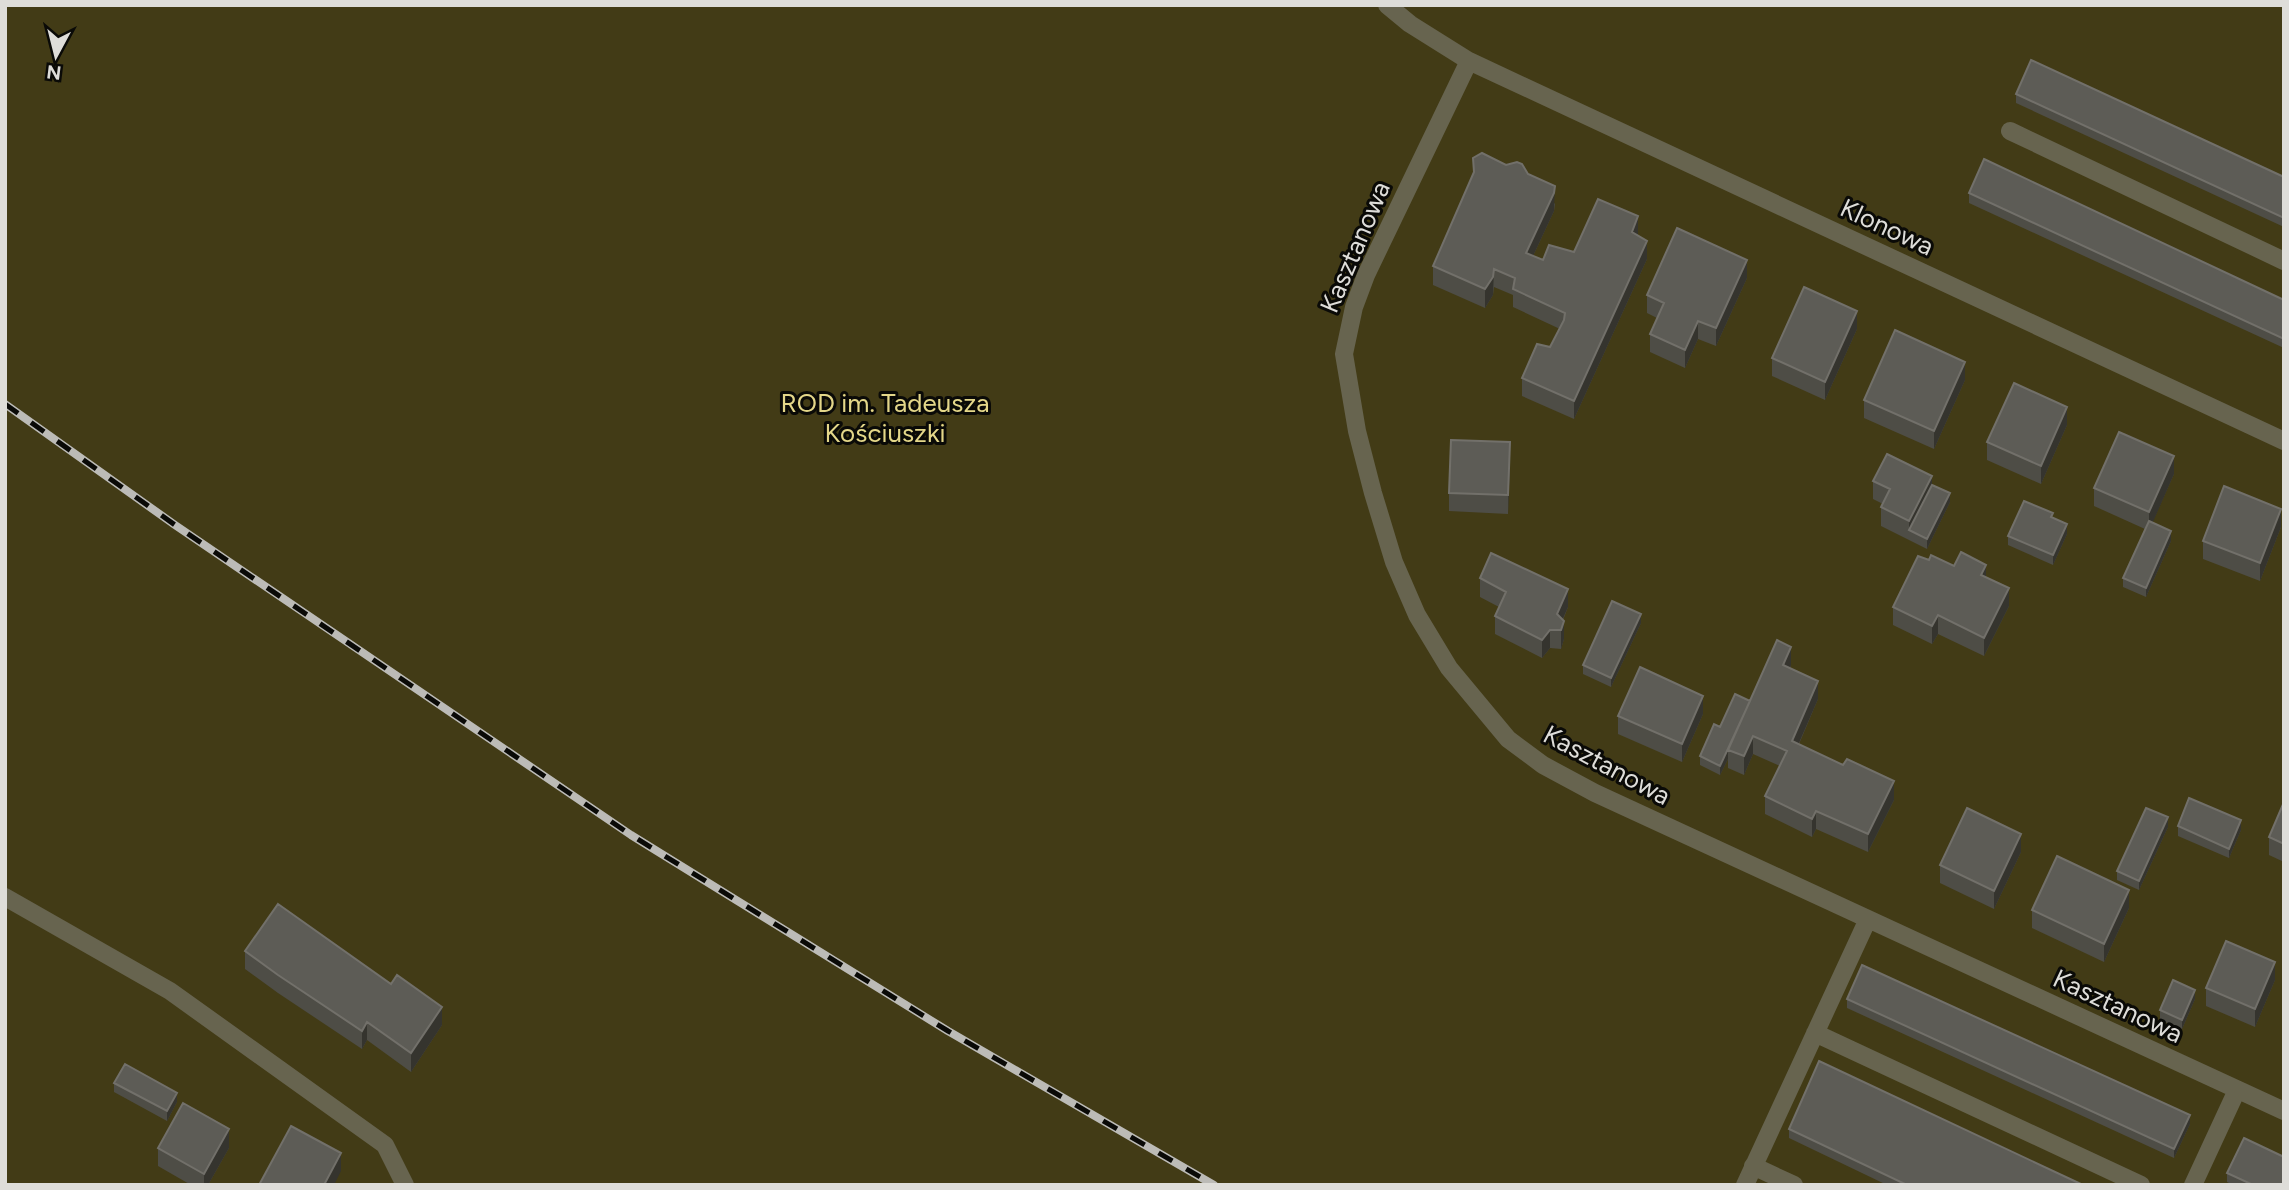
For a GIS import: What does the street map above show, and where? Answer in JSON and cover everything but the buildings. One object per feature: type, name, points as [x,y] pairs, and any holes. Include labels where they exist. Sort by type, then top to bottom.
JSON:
[{"type":"street","name":"Klonowa","points":[[1387,5],[1410,24],[1469,61],[2284,441]]},
{"type":"street","name":"Kasztanowa","points":[[1469,61],[1366,275],[1354,307],[1344,354],[1357,431],[1394,562],[1417,615],[1449,668],[1508,739],[1543,765],[1595,793],[2284,1111]]},
{"type":"street","points":[[2010,131],[2284,261]]},
{"type":"street","points":[[5,897],[170,991],[385,1145],[405,1185]]},
{"type":"street","points":[[1745,1185],[1868,919]]},
{"type":"street","points":[[1815,1032],[2141,1185]]},
{"type":"street","points":[[2193,1185],[2237,1090]]},
{"type":"street","points":[[1753,1166],[1794,1185]]},
{"type":"green space","name":"ROD im. Tadeusza Kościuszki","points":[[5,5],[2284,5],[2284,1185],[5,1185]]},
{"type":"railway","points":[[5,404],[175,525],[631,835],[948,1031],[1214,1185]]}]
